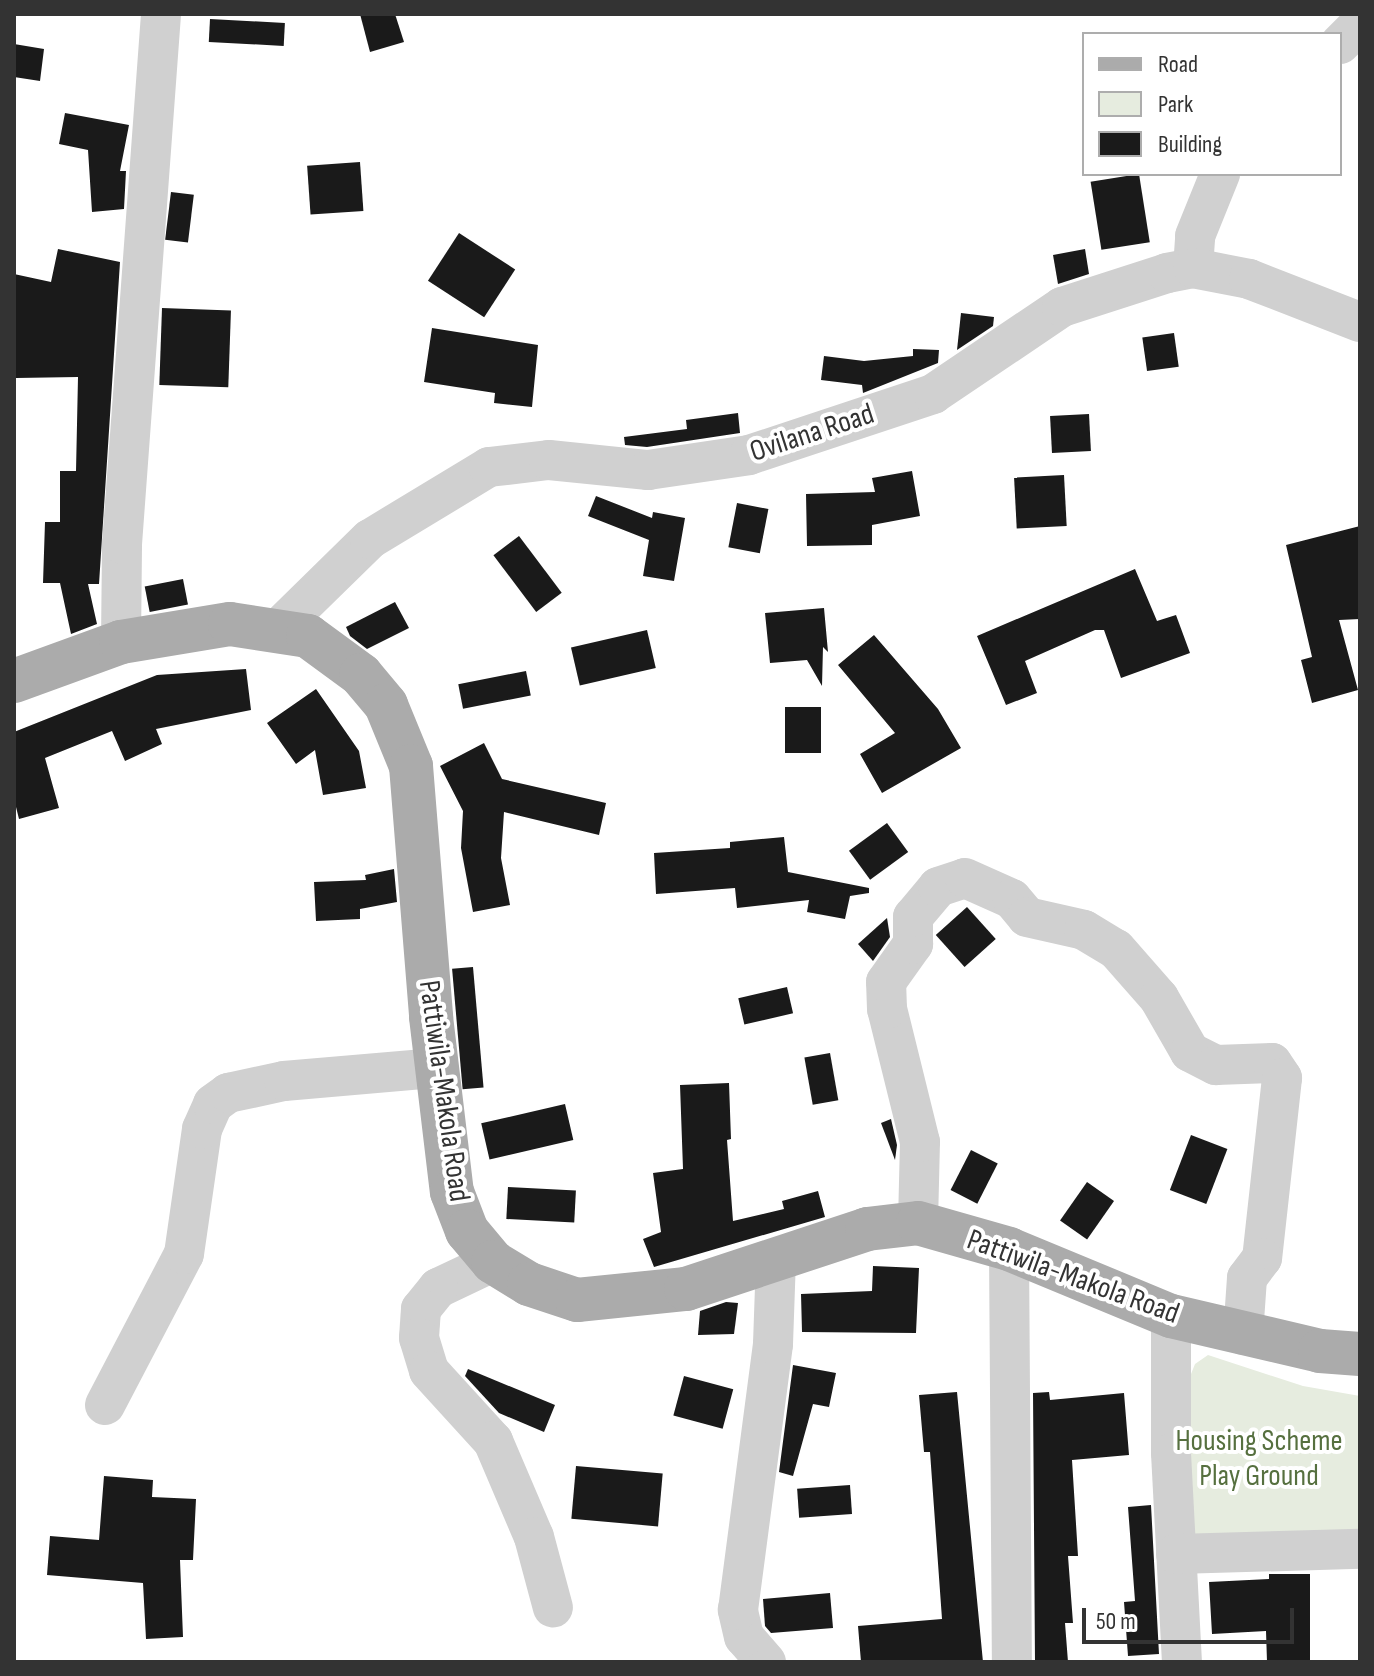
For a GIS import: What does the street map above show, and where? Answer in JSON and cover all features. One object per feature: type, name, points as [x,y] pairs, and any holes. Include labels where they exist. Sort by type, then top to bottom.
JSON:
[{"type":"main road","name":"Pattiwila-Makola Road","points":[[14,681],[121,642],[230,624],[279,628],[308,636],[361,675],[402,734],[411,766],[436,1068],[452,1192],[467,1231],[493,1262],[529,1284],[577,1300],[686,1289],[867,1229],[918,1223],[1009,1249],[1171,1316],[1243,1335],[1360,1354]]},
{"type":"street","points":[[121,642],[122,544],[161,14]]},
{"type":"street","points":[[1342,42],[1360,24]]},
{"type":"street","points":[[1193,268],[1195,236],[1219,176]]},
{"type":"street","name":"Ovilana Road","points":[[279,628],[370,539],[489,467],[549,460],[648,470],[749,455],[933,394],[1062,307],[1193,268],[1249,279],[1360,322]]},
{"type":"street","points":[[918,1223],[920,1142],[887,1009],[886,982],[913,944],[913,917],[938,887],[965,878],[1012,899],[1027,917],[1084,930],[1116,949],[1159,998],[1190,1052],[1216,1065],[1272,1063],[1282,1078],[1264,1245],[1262,1258],[1247,1278],[1243,1335]]},
{"type":"street","points":[[105,1405],[184,1254],[202,1129],[213,1104],[228,1093],[284,1081],[436,1068]]},
{"type":"street","points":[[1009,1249],[1012,1662]]},
{"type":"street","points":[[766,1662],[744,1637],[738,1610],[773,1344],[776,1260]]},
{"type":"street","points":[[493,1262],[438,1288],[421,1309],[419,1338],[429,1371],[493,1441],[534,1537],[553,1608]]},
{"type":"street","points":[[1171,1316],[1176,1554],[1182,1662]]},
{"type":"street","points":[[1176,1554],[1360,1549]]},
{"type":"green space","name":"Housing Scheme Play Ground","points":[[1208,1355],[1303,1386],[1360,1396],[1360,1542],[1203,1544],[1181,1516],[1181,1399],[1195,1364]]},
{"type":"building","points":[[360,14],[395,14],[404,42],[370,52]]},
{"type":"building","points":[[210,19],[285,23],[284,46],[209,42]]},
{"type":"building","points":[[14,44],[44,49],[40,81],[14,77]]},
{"type":"building","points":[[65,113],[129,125],[120,171],[126,171],[124,209],[92,212],[88,150],[59,144]]},
{"type":"building","points":[[360,162],[363,211],[311,215],[307,166]]},
{"type":"building","points":[[1139,176],[1150,242],[1101,250],[1091,182]]},
{"type":"building","points":[[171,192],[194,195],[188,242],[165,240]]},
{"type":"building","points":[[459,233],[515,269],[484,317],[428,281]]},
{"type":"building","points":[[58,249],[120,262],[99,584],[88,584],[97,624],[71,634],[60,583],[43,583],[45,522],[60,522],[60,471],[76,471],[78,377],[16,378],[14,320],[14,274],[51,282]]},
{"type":"building","points":[[1085,249],[1089,274],[1058,284],[1053,255]]},
{"type":"building","points":[[162,308],[231,310],[228,387],[159,385]]},
{"type":"building","points":[[961,313],[994,317],[993,326],[957,350]]},
{"type":"building","points":[[432,328],[538,345],[532,407],[494,403],[495,393],[424,382]]},
{"type":"building","points":[[1174,333],[1179,367],[1147,371],[1142,337]]},
{"type":"building","points":[[913,349],[939,350],[938,363],[863,393],[862,385],[821,380],[824,356],[864,361],[913,356]]},
{"type":"building","points":[[738,413],[740,433],[647,447],[625,445],[624,437],[687,429],[686,420]]},
{"type":"building","points":[[1089,414],[1091,451],[1052,453],[1050,416]]},
{"type":"building","points":[[912,471],[920,516],[872,525],[872,545],[807,546],[806,494],[875,492],[872,478]]},
{"type":"building","points":[[1064,475],[1067,526],[1017,529],[1014,478]]},
{"type":"building","points":[[596,496],[652,518],[653,512],[685,518],[674,581],[643,576],[649,540],[588,516]]},
{"type":"building","points":[[737,503],[768,509],[760,553],[728,547]]},
{"type":"building","points":[[1360,526],[1360,619],[1339,620],[1358,690],[1312,703],[1301,660],[1312,657],[1286,545]]},
{"type":"building","points":[[519,536],[562,593],[536,612],[493,555]]},
{"type":"building","points":[[1135,569],[1157,621],[1176,615],[1190,653],[1121,678],[1104,630],[1095,630],[1025,661],[1037,693],[1006,705],[977,636]]},
{"type":"building","points":[[183,579],[188,605],[150,612],[145,586]]},
{"type":"building","points":[[395,602],[409,628],[367,649],[350,636],[346,627]]},
{"type":"building","points":[[824,608],[828,652],[823,647],[822,686],[807,660],[770,663],[765,613]]},
{"type":"building","points":[[647,630],[656,668],[580,686],[571,648]]},
{"type":"building","points":[[874,635],[938,709],[961,748],[882,793],[860,754],[895,733],[838,665]]},
{"type":"building","points":[[246,669],[251,710],[156,729],[162,744],[125,761],[112,731],[45,758],[59,808],[19,819],[14,799],[14,732],[157,675]]},
{"type":"building","points":[[526,671],[531,696],[463,709],[458,684]]},
{"type":"building","points":[[316,689],[359,751],[366,788],[323,795],[315,750],[296,764],[267,723]]},
{"type":"building","points":[[785,707],[821,707],[821,753],[785,753]]},
{"type":"building","points":[[484,743],[502,779],[606,803],[599,835],[504,812],[501,858],[510,905],[473,912],[461,848],[463,811],[440,766]]},
{"type":"building","points":[[887,823],[908,852],[870,880],[849,851]]},
{"type":"building","points":[[784,837],[788,872],[869,888],[869,893],[850,896],[845,919],[807,912],[809,900],[737,908],[735,888],[656,894],[654,853],[730,848],[730,842]]},
{"type":"building","points":[[394,869],[397,902],[360,909],[360,919],[316,921],[314,882],[366,880],[365,875]]},
{"type":"building","points":[[967,907],[996,939],[965,967],[936,935]]},
{"type":"building","points":[[887,918],[890,937],[873,961],[858,944]]},
{"type":"building","points":[[473,967],[484,1088],[463,1089],[452,969]]},
{"type":"building","points":[[787,987],[793,1013],[744,1025],[738,998]]},
{"type":"building","points":[[830,1053],[838,1100],[813,1105],[804,1058]]},
{"type":"building","points":[[729,1083],[731,1139],[727,1140],[733,1221],[784,1209],[782,1201],[818,1191],[825,1217],[654,1267],[643,1239],[661,1232],[653,1173],[683,1169],[680,1085]]},
{"type":"building","points":[[565,1104],[573,1140],[490,1159],[481,1123]]},
{"type":"building","points":[[891,1119],[897,1145],[895,1160],[881,1123]]},
{"type":"building","points":[[1191,1135],[1227,1149],[1206,1204],[1170,1190]]},
{"type":"building","points":[[971,1150],[998,1164],[977,1204],[951,1190]]},
{"type":"building","points":[[1087,1182],[1114,1201],[1087,1239],[1060,1221]]},
{"type":"building","points":[[508,1187],[576,1191],[574,1223],[506,1219]]},
{"type":"building","points":[[873,1266],[919,1268],[916,1333],[802,1332],[801,1294],[872,1291]]},
{"type":"building","points":[[726,1302],[738,1303],[734,1334],[698,1335],[700,1311]]},
{"type":"building","points":[[793,1365],[836,1373],[829,1407],[813,1404],[793,1476],[779,1472]]},
{"type":"building","points":[[468,1369],[555,1405],[544,1432],[499,1413],[465,1376]]},
{"type":"building","points":[[684,1376],[733,1389],[723,1429],[673,1416]]},
{"type":"building","points":[[957,1392],[983,1662],[861,1662],[858,1626],[942,1619],[930,1452],[924,1452],[919,1395]]},
{"type":"building","points":[[1049,1392],[1050,1400],[1124,1393],[1129,1455],[1072,1460],[1078,1556],[1068,1556],[1073,1623],[1065,1623],[1068,1662],[1035,1662],[1033,1393]]},
{"type":"building","points":[[576,1466],[663,1474],[658,1526],[571,1519]]},
{"type":"building","points":[[104,1476],[153,1480],[152,1497],[196,1499],[193,1560],[180,1560],[183,1637],[146,1639],[143,1583],[47,1575],[50,1536],[99,1540]]},
{"type":"building","points":[[850,1485],[852,1514],[799,1518],[797,1489]]},
{"type":"building","points":[[1151,1505],[1159,1654],[1128,1656],[1124,1602],[1135,1601],[1128,1507]]},
{"type":"building","points":[[1269,1574],[1310,1574],[1310,1662],[1267,1662],[1266,1631],[1212,1634],[1209,1582],[1269,1579]]},
{"type":"building","points":[[830,1593],[833,1628],[771,1633],[765,1626],[763,1599]]}]
